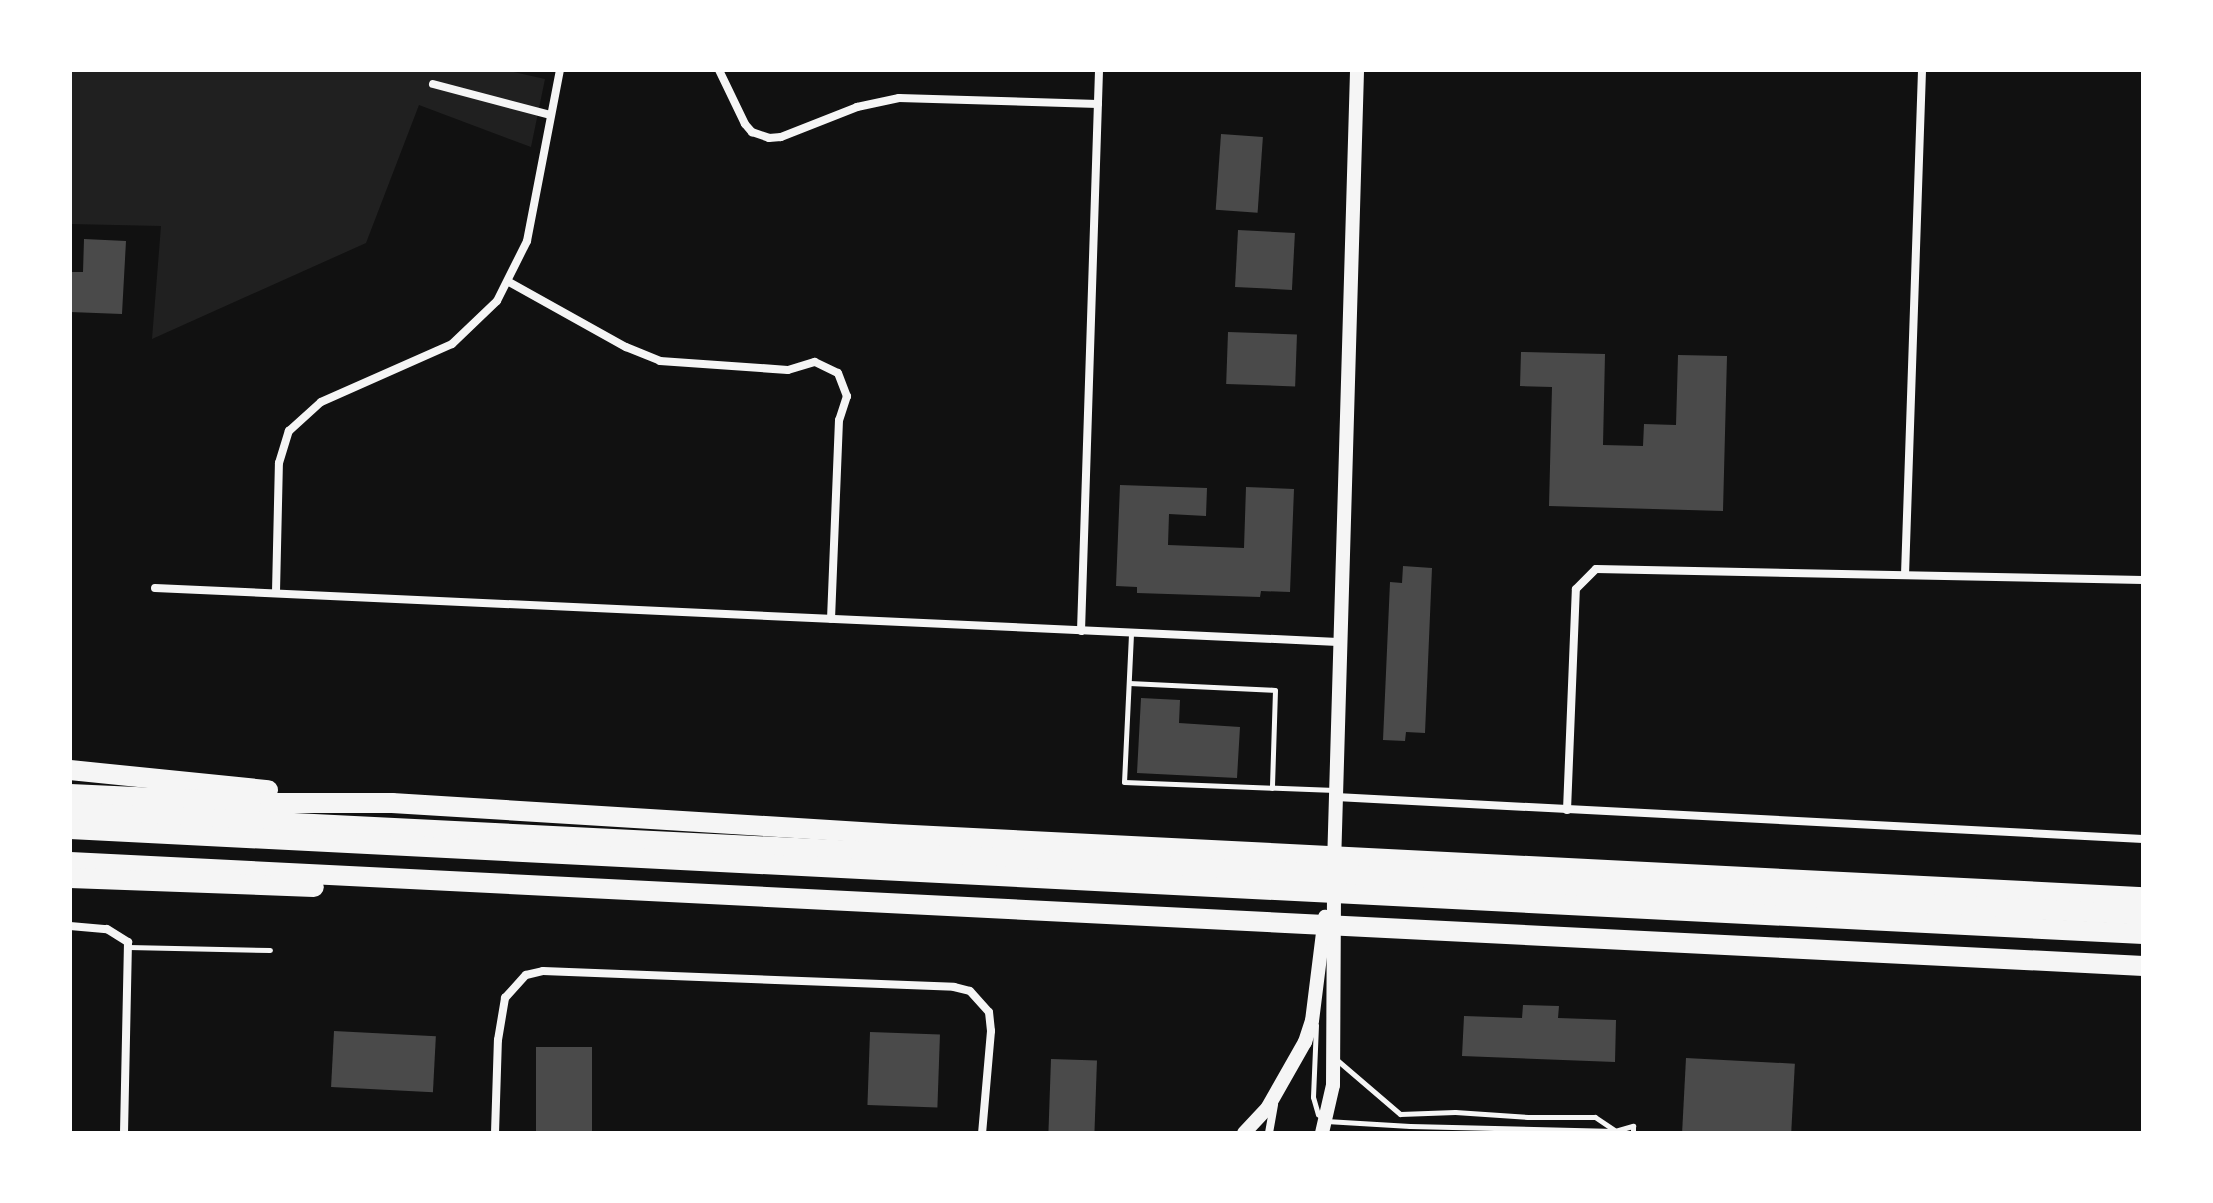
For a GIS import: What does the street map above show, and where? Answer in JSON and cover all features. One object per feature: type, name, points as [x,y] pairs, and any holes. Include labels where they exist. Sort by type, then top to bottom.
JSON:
[{"type":"highway","points":[[70,770],[392,803],[1302,873]]},
{"type":"highway","points":[[70,794],[270,803],[392,803]]},
{"type":"highway","points":[[70,812],[2143,915]]},
{"type":"highway","points":[[70,829],[1302,873]]},
{"type":"highway","points":[[70,862],[2143,966]]},
{"type":"highway","points":[[1361,876],[2143,897]]},
{"type":"highway","points":[[1361,876],[2143,934]]},
{"type":"highway","points":[[70,878],[271,888],[493,885]]},
{"type":"street","points":[[276,592],[279,463],[296,421],[321,402],[452,344],[481,319],[509,282],[527,241],[560,70]]},
{"type":"street","points":[[719,70],[745,124],[752,132],[769,138],[857,107],[899,98],[1098,104]]},
{"type":"street","points":[[1081,631],[1099,70]]},
{"type":"street","points":[[1324,1127],[1334,1058],[1338,642],[1357,70]]},
{"type":"street","points":[[1905,575],[1922,70]]},
{"type":"street","points":[[433,84],[550,115]]},
{"type":"street","points":[[509,282],[626,347],[660,361],[788,370],[815,362],[838,373],[847,396],[839,420],[831,619]]},
{"type":"street","points":[[1567,810],[1576,589],[1596,569],[1615,566],[2143,580]]},
{"type":"street","points":[[155,588],[1338,642]]},
{"type":"street","points":[[1336,794],[1567,810],[2143,839]]},
{"type":"street","points":[[1244,1133],[1280,1088],[1305,1042],[1315,1004],[1334,853]]},
{"type":"street","points":[[70,926],[107,929],[122,936],[128,947],[124,1133]]},
{"type":"street","points":[[495,1133],[498,1040],[505,998],[519,981],[534,973],[954,987],[970,991],[989,1012],[991,1031],[982,1133]]},
{"type":"street","points":[[1269,1133],[1280,1088]]},
{"type":"lane","points":[[1131,634],[1124,782],[1336,794]]},
{"type":"lane","points":[[1129,683],[1275,690],[1272,788]]},
{"type":"lane","points":[[128,947],[270,950]]},
{"type":"lane","points":[[1315,1004],[1313,1097],[1324,1127],[1615,1131],[1633,1126],[1633,1133]]},
{"type":"lane","points":[[1334,1058],[1400,1114],[1455,1112],[1595,1117],[1615,1131]]},
{"type":"shaded area","points":[[70,70],[505,70],[545,79],[531,147],[419,105],[366,243],[152,339],[161,226],[70,224]]},
{"type":"building","points":[[1221,134],[1263,137],[1258,213],[1216,210]]},
{"type":"building","points":[[1238,230],[1295,233],[1292,290],[1235,287]]},
{"type":"building","points":[[84,239],[126,241],[122,314],[70,312],[70,272],[83,272]]},
{"type":"building","points":[[1228,332],[1297,334],[1295,386],[1226,384]]},
{"type":"building","points":[[1521,352],[1605,354],[1603,445],[1643,446],[1644,424],[1676,425],[1678,355],[1727,356],[1723,511],[1549,506],[1552,387],[1520,386]]},
{"type":"building","points":[[1120,485],[1207,488],[1206,516],[1169,514],[1168,545],[1244,548],[1246,487],[1294,489],[1290,592],[1261,591],[1260,597],[1137,593],[1137,587],[1116,586]]},
{"type":"building","points":[[1403,566],[1432,568],[1425,733],[1406,732],[1405,741],[1383,740],[1390,582],[1402,583]]},
{"type":"building","points":[[1141,698],[1180,700],[1179,723],[1240,727],[1237,778],[1137,773]]},
{"type":"building","points":[[1523,1005],[1559,1006],[1558,1018],[1616,1020],[1615,1062],[1462,1056],[1464,1016],[1522,1018]]},
{"type":"building","points":[[334,1031],[436,1036],[433,1092],[331,1087]]},
{"type":"building","points":[[870,1032],[940,1034],[937,1107],[867,1105]]},
{"type":"building","points":[[536,1047],[592,1047],[592,1133],[536,1133]]},
{"type":"building","points":[[1686,1058],[1795,1064],[1791,1133],[1682,1133]]},
{"type":"building","points":[[1051,1059],[1097,1061],[1094,1133],[1048,1133]]}]
